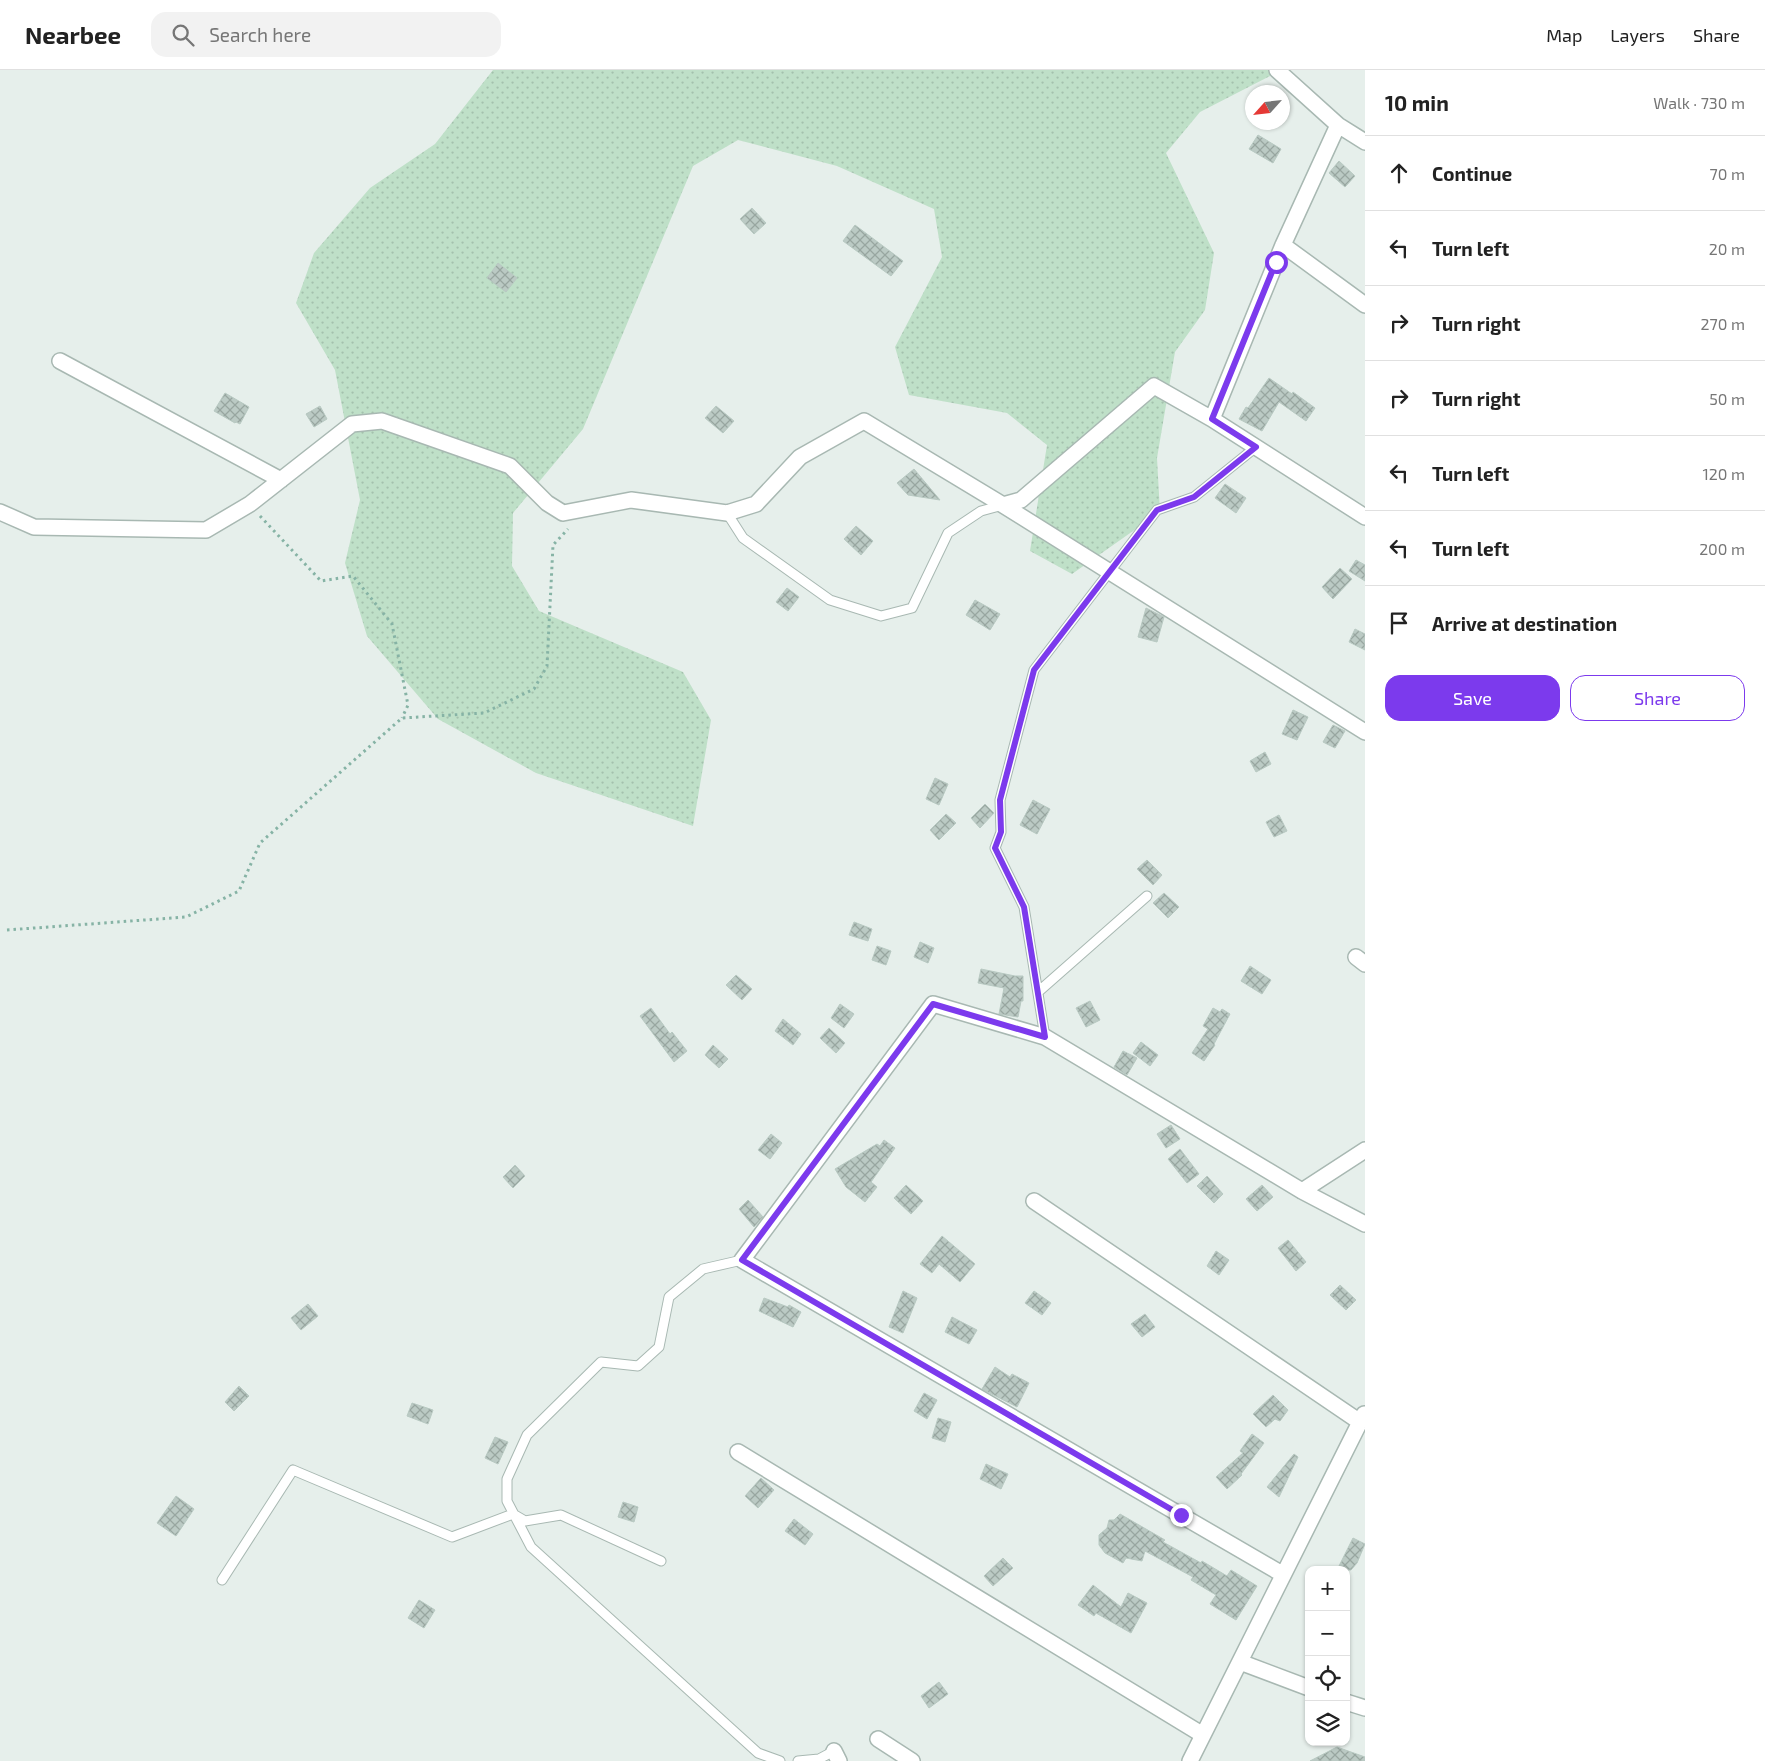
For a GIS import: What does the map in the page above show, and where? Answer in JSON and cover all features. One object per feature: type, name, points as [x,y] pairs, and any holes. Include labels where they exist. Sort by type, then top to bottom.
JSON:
[{"type":"street","points":[[1277,70],[1338,125],[1365,142]]},
{"type":"street","points":[[1212,419],[1283,245],[1338,125]]},
{"type":"street","points":[[1283,245],[1365,305]]},
{"type":"street","points":[[60,361],[280,480]]},
{"type":"street","points":[[1004,505],[1021,500],[1154,386],[1212,419],[1365,517]]},
{"type":"street","points":[[0,512],[34,527],[206,530],[250,504],[352,424],[382,421],[510,466],[547,503],[563,513],[631,500],[727,512],[756,504],[800,457],[864,420],[1004,505],[1365,732]]},
{"type":"street","points":[[1282,1574],[742,1260],[933,1004],[1045,1037],[1302,1191],[1365,1224]]},
{"type":"street","points":[[1302,1191],[1365,1150]]},
{"type":"street","points":[[1034,1201],[1363,1418],[1282,1574],[1190,1761]]},
{"type":"street","points":[[738,1452],[1203,1735]]},
{"type":"street","points":[[1240,1662],[1305,1686]]},
{"type":"street","points":[[1350,1703],[1365,1708]]},
{"type":"street","points":[[878,1739],[912,1761]]},
{"type":"lane","points":[[1045,1037],[1024,907],[995,848],[1001,832],[1000,800],[1034,670],[1157,510],[1194,497],[1256,447]]},
{"type":"lane","points":[[727,512],[744,538],[830,600],[881,616],[912,608],[948,533],[981,510],[1004,505]]},
{"type":"lane","points":[[1038,992],[1147,896]]},
{"type":"lane","points":[[742,1260],[703,1269],[669,1297],[658,1346],[638,1366],[601,1362],[527,1435],[507,1479],[506,1501],[531,1547],[758,1753],[780,1761]]},
{"type":"lane","points":[[222,1580],[293,1470],[452,1536],[513,1514]]},
{"type":"lane","points":[[513,1514],[525,1521],[561,1515],[661,1561]]},
{"type":"lane","points":[[798,1761],[836,1756]]},
{"type":"path","points":[[7,930],[186,917],[239,891],[260,843],[402,718],[408,704],[392,624],[353,576],[321,581],[250,504]]},
{"type":"path","points":[[402,718],[484,713],[534,689],[547,666],[553,545],[588,508]]},
{"type":"green space","points":[[493,70],[1282,70],[1253,85],[1245,85],[1245,89],[1200,112],[1166,153],[1214,253],[1205,310],[1175,352],[1157,458],[1160,512],[1072,574],[1030,551],[1047,445],[1007,413],[909,395],[895,347],[942,257],[934,209],[837,166],[738,140],[693,166],[583,429],[513,513],[512,566],[539,611],[683,672],[711,720],[693,826],[536,773],[438,719],[367,636],[345,563],[360,500],[335,370],[296,303],[314,253],[370,188],[435,144]]},
{"type":"building","points":[[1258,135],[1281,149],[1273,163],[1249,149]]},
{"type":"building","points":[[1339,161],[1355,176],[1345,187],[1329,173]]},
{"type":"building","points":[[752,208],[766,223],[754,234],[740,219]]},
{"type":"building","points":[[855,225],[903,261],[891,276],[843,241]]},
{"type":"building","points":[[498,263],[517,278],[506,292],[487,278]]},
{"type":"building","points":[[1269,378],[1315,408],[1306,421],[1279,402],[1262,431],[1239,419]]},
{"type":"building","points":[[225,393],[249,407],[240,424],[214,411]]},
{"type":"building","points":[[320,406],[327,419],[314,427],[306,414]]},
{"type":"building","points":[[716,406],[734,421],[723,433],[705,418]]},
{"type":"building","points":[[914,469],[940,500],[908,495],[897,483]]},
{"type":"building","points":[[1225,484],[1246,498],[1236,513],[1215,498]]},
{"type":"building","points":[[856,526],[873,541],[861,555],[844,539]]},
{"type":"building","points":[[1356,560],[1365,565],[1365,581],[1349,571]]},
{"type":"building","points":[[1340,568],[1352,579],[1333,599],[1322,587]]},
{"type":"building","points":[[787,588],[799,597],[788,611],[776,602]]},
{"type":"building","points":[[975,600],[1000,614],[990,630],[966,615]]},
{"type":"building","points":[[1146,608],[1164,617],[1157,642],[1138,637]]},
{"type":"building","points":[[1355,629],[1365,634],[1365,650],[1349,642]]},
{"type":"building","points":[[1293,710],[1308,717],[1297,740],[1282,734]]},
{"type":"building","points":[[1333,725],[1345,731],[1335,748],[1323,742]]},
{"type":"building","points":[[1265,752],[1271,764],[1256,772],[1250,761]]},
{"type":"building","points":[[935,778],[948,784],[939,805],[926,799]]},
{"type":"building","points":[[1033,800],[1050,809],[1037,834],[1020,825]]},
{"type":"building","points":[[985,804],[994,813],[980,828],[971,818]]},
{"type":"building","points":[[946,814],[956,823],[939,840],[930,830]]},
{"type":"building","points":[[1279,815],[1287,831],[1274,837],[1266,822]]},
{"type":"building","points":[[1147,860],[1162,875],[1153,885],[1137,869]]},
{"type":"building","points":[[1164,893],[1179,907],[1168,918],[1153,903]]},
{"type":"building","points":[[854,922],[872,929],[868,941],[849,935]]},
{"type":"building","points":[[920,942],[934,948],[928,963],[914,957]]},
{"type":"building","points":[[877,946],[891,951],[886,965],[872,960]]},
{"type":"building","points":[[1250,966],[1271,980],[1262,994],[1241,981]]},
{"type":"building","points":[[981,969],[1023,976],[1023,1001],[1021,1001],[1018,1017],[999,1014],[1004,988],[978,983]]},
{"type":"building","points":[[736,975],[752,989],[742,1000],[726,985]]},
{"type":"building","points":[[1090,1001],[1100,1020],[1086,1027],[1076,1008]]},
{"type":"building","points":[[840,1004],[854,1014],[844,1028],[831,1018]]},
{"type":"building","points":[[651,1008],[670,1034],[672,1032],[687,1051],[674,1062],[640,1016]]},
{"type":"building","points":[[1213,1008],[1220,1012],[1222,1009],[1230,1014],[1215,1045],[1204,1061],[1192,1053],[1208,1029],[1203,1026]]},
{"type":"building","points":[[783,1019],[801,1034],[793,1045],[775,1031]]},
{"type":"building","points":[[829,1028],[845,1043],[836,1053],[820,1038]]},
{"type":"building","points":[[1141,1042],[1158,1055],[1150,1066],[1133,1053]]},
{"type":"building","points":[[713,1045],[728,1059],[719,1068],[705,1055]]},
{"type":"building","points":[[1123,1051],[1137,1058],[1127,1075],[1114,1067]]},
{"type":"building","points":[[1171,1125],[1180,1139],[1166,1148],[1157,1134]]},
{"type":"building","points":[[771,1134],[782,1143],[770,1159],[758,1150]]},
{"type":"building","points":[[884,1140],[895,1148],[871,1182],[877,1187],[865,1202],[846,1187],[835,1169],[877,1144],[880,1146]]},
{"type":"building","points":[[1180,1149],[1199,1174],[1187,1183],[1168,1159]]},
{"type":"building","points":[[515,1165],[525,1176],[513,1188],[503,1177]]},
{"type":"building","points":[[1207,1176],[1223,1194],[1214,1203],[1197,1186]]},
{"type":"building","points":[[906,1185],[923,1201],[911,1214],[894,1198]]},
{"type":"building","points":[[1262,1185],[1273,1197],[1257,1211],[1246,1199]]},
{"type":"building","points":[[748,1200],[763,1217],[754,1227],[739,1209]]},
{"type":"building","points":[[942,1236],[975,1264],[960,1282],[939,1264],[932,1273],[920,1264]]},
{"type":"building","points":[[1288,1240],[1306,1262],[1296,1271],[1278,1248]]},
{"type":"building","points":[[1216,1251],[1229,1260],[1219,1275],[1207,1266]]},
{"type":"building","points":[[1340,1285],[1356,1300],[1346,1310],[1330,1295]]},
{"type":"building","points":[[903,1291],[917,1298],[903,1333],[889,1327]]},
{"type":"building","points":[[1034,1291],[1051,1303],[1042,1315],[1025,1303]]},
{"type":"building","points":[[764,1298],[788,1307],[789,1305],[801,1312],[793,1327],[759,1311]]},
{"type":"building","points":[[308,1304],[318,1316],[301,1330],[291,1318]]},
{"type":"building","points":[[1145,1314],[1155,1327],[1142,1337],[1131,1324]]},
{"type":"building","points":[[952,1317],[977,1330],[969,1344],[945,1332]]},
{"type":"building","points":[[995,1367],[1010,1377],[1012,1374],[1029,1383],[1017,1407],[982,1389]]},
{"type":"building","points":[[239,1386],[249,1396],[234,1411],[225,1402]]},
{"type":"building","points":[[924,1393],[937,1400],[927,1419],[914,1411]]},
{"type":"building","points":[[1273,1395],[1288,1410],[1280,1421],[1275,1419],[1266,1427],[1253,1414]]},
{"type":"building","points":[[412,1403],[433,1410],[428,1424],[407,1416]]},
{"type":"building","points":[[938,1418],[951,1422],[945,1442],[932,1438]]},
{"type":"building","points":[[1252,1434],[1264,1443],[1242,1475],[1227,1489],[1216,1477],[1243,1453],[1240,1451]]},
{"type":"building","points":[[495,1437],[508,1442],[498,1464],[485,1458]]},
{"type":"building","points":[[1294,1454],[1298,1457],[1279,1497],[1267,1487]]},
{"type":"building","points":[[986,1464],[1008,1474],[1001,1489],[980,1479]]},
{"type":"building","points":[[761,1478],[774,1490],[758,1508],[745,1496]]},
{"type":"building","points":[[176,1496],[194,1509],[176,1536],[157,1523]]},
{"type":"building","points":[[623,1502],[638,1507],[634,1522],[618,1517]]},
{"type":"building","points":[[1120,1514],[1165,1540],[1163,1542],[1201,1563],[1202,1561],[1227,1576],[1231,1570],[1257,1586],[1236,1620],[1210,1604],[1216,1595],[1191,1580],[1193,1577],[1145,1551],[1142,1561],[1126,1558],[1123,1563],[1105,1553],[1099,1545],[1099,1535],[1107,1528],[1109,1520],[1114,1520]]},
{"type":"building","points":[[794,1519],[813,1534],[805,1545],[785,1531]]},
{"type":"building","points":[[1353,1538],[1365,1544],[1357,1563],[1351,1570],[1350,1566],[1339,1566]]},
{"type":"building","points":[[1003,1558],[1013,1568],[993,1586],[984,1576]]},
{"type":"building","points":[[1093,1585],[1121,1607],[1128,1593],[1147,1603],[1131,1633],[1096,1613],[1094,1616],[1078,1605]]},
{"type":"building","points":[[419,1600],[435,1610],[424,1628],[408,1618]]},
{"type":"building","points":[[939,1682],[948,1694],[929,1708],[921,1696]]},
{"type":"building","points":[[1337,1747],[1365,1757],[1365,1761],[1310,1761]]},
{"type":"route","points":[[1181,1515],[742,1260],[933,1004],[1045,1037],[1024,907],[995,848],[1001,832],[1000,800],[1034,670],[1157,510],[1194,497],[1256,447],[1212,419],[1276,262]]}]
